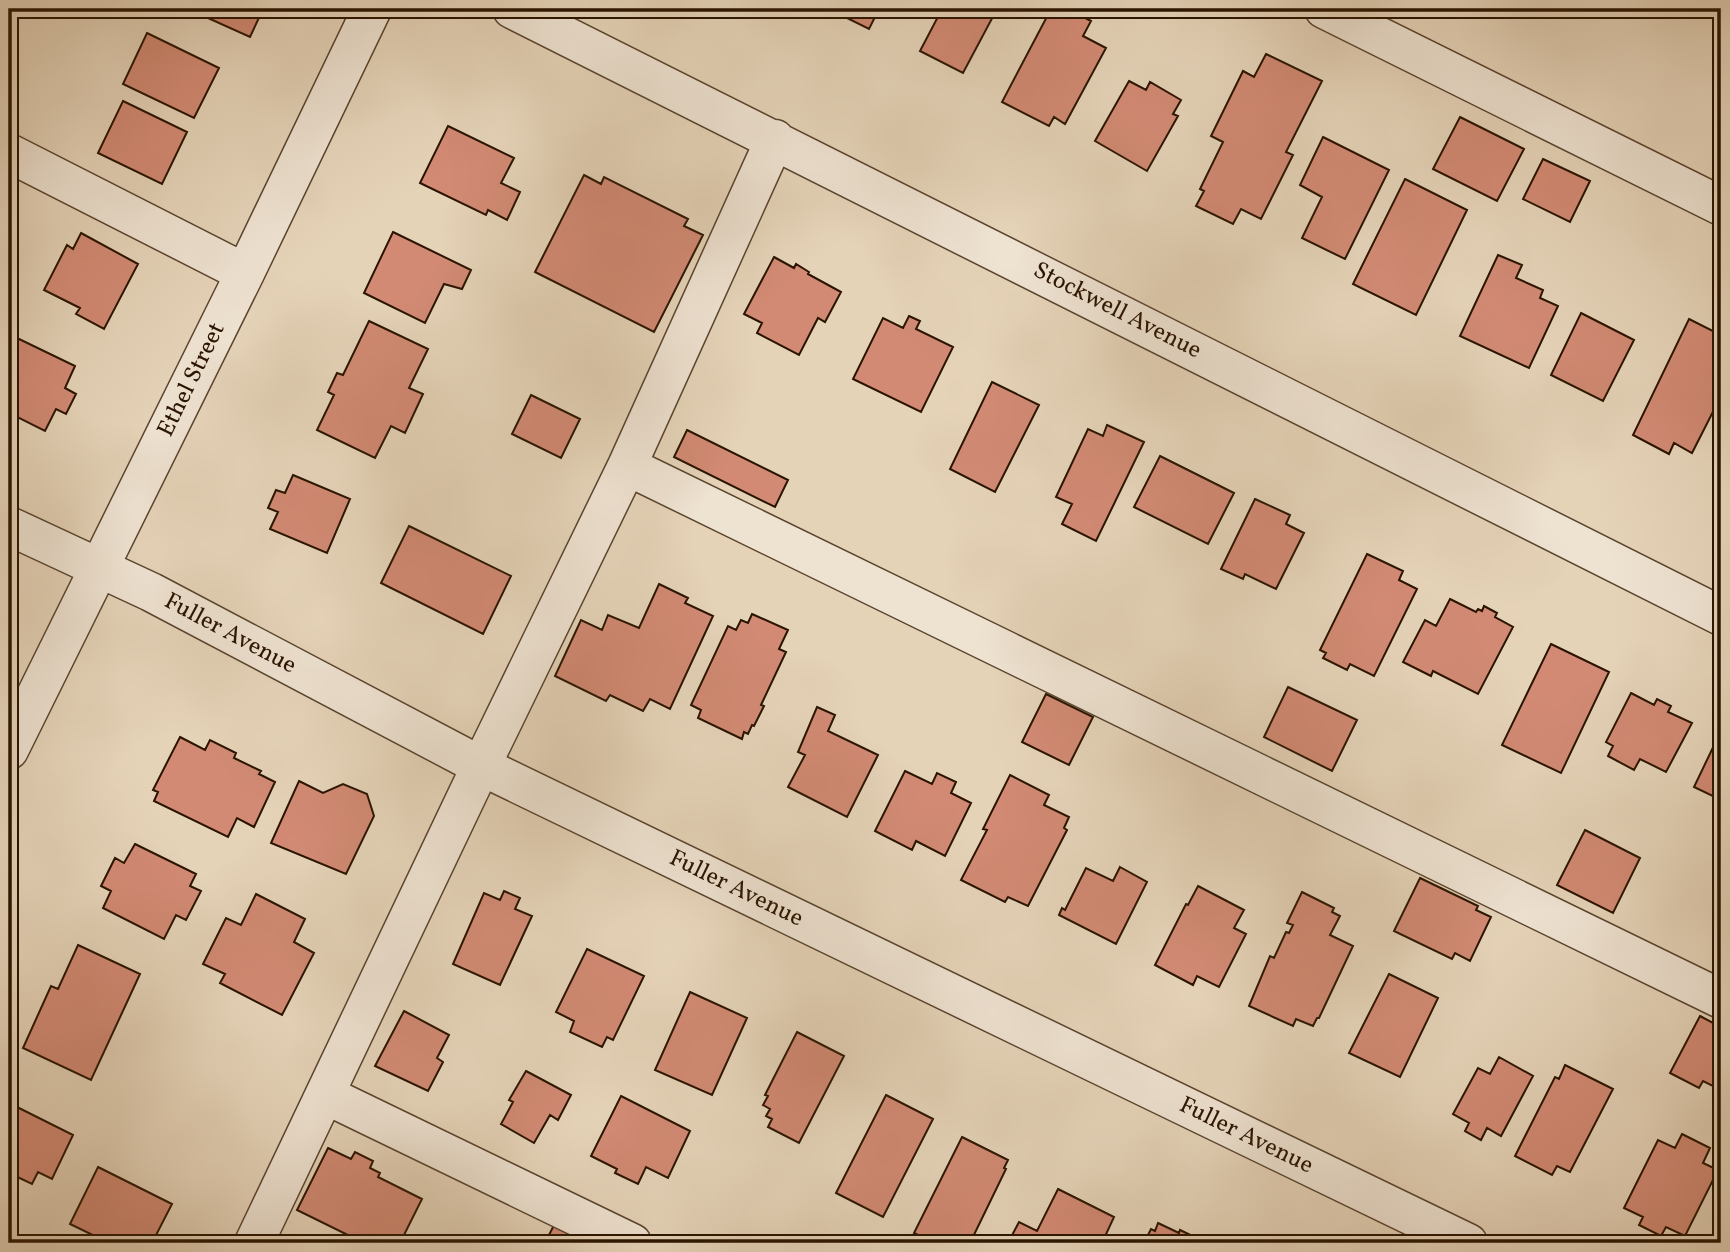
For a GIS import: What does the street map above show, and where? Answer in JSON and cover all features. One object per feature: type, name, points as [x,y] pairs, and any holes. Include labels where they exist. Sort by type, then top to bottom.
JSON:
[{"type":"street","name":"Ethel Street","points":[[9,750],[372,9]]},
{"type":"street","name":"Stockwell Avenue","points":[[512,9],[1721,616]]},
{"type":"street","points":[[1324,9],[1721,206]]},
{"type":"street","points":[[254,1243],[627,466],[775,139]]},
{"type":"street","points":[[9,153],[245,273]]},
{"type":"street","points":[[627,466],[1721,999]]},
{"type":"street","name":"Fuller Avenue","points":[[9,526],[151,592],[481,766],[1468,1243]]},
{"type":"street","points":[[326,1095],[632,1243]]},
{"type":"building","points":[[202,9],[263,9],[250,37],[199,14]]},
{"type":"building","points":[[829,9],[879,9],[869,29]]},
{"type":"building","points":[[942,9],[997,9],[963,73],[920,51]]},
{"type":"building","points":[[1051,9],[1069,9],[1091,21],[1083,36],[1106,48],[1065,124],[1054,117],[1049,126],[1002,102]]},
{"type":"building","points":[[147,33],[219,68],[194,118],[123,84]]},
{"type":"building","points":[[1266,54],[1322,81],[1286,152],[1293,155],[1261,219],[1241,209],[1233,224],[1196,206],[1204,191],[1200,189],[1223,142],[1211,136],[1243,71],[1254,77]]},
{"type":"building","points":[[1129,81],[1146,90],[1150,82],[1181,100],[1173,114],[1178,116],[1147,171],[1095,141]]},
{"type":"building","points":[[123,101],[187,132],[162,184],[98,153]]},
{"type":"building","points":[[1460,117],[1524,149],[1497,201],[1433,169]]},
{"type":"building","points":[[448,126],[514,158],[501,183],[520,192],[507,220],[488,210],[486,215],[420,183]]},
{"type":"building","points":[[1323,137],[1389,170],[1345,259],[1302,238],[1322,197],[1300,185]]},
{"type":"building","points":[[1543,159],[1590,181],[1570,222],[1523,199]]},
{"type":"building","points":[[584,175],[601,184],[604,177],[688,219],[684,226],[703,235],[654,332],[535,272]]},
{"type":"building","points":[[1405,179],[1467,210],[1416,315],[1353,284]]},
{"type":"building","points":[[393,232],[471,270],[462,289],[444,284],[425,323],[364,293]]},
{"type":"building","points":[[81,233],[138,264],[104,329],[76,314],[80,308],[44,290],[67,245],[73,249]]},
{"type":"building","points":[[1498,255],[1522,265],[1516,278],[1543,290],[1540,298],[1558,306],[1529,368],[1460,336]]},
{"type":"building","points":[[774,257],[794,268],[796,264],[809,272],[808,274],[841,292],[825,322],[818,318],[799,355],[757,333],[762,323],[744,314]]},
{"type":"building","points":[[1581,313],[1634,340],[1603,401],[1551,375]]},
{"type":"building","points":[[909,316],[920,321],[916,329],[953,347],[921,412],[853,379],[883,318],[903,328]]},
{"type":"building","points":[[1689,319],[1721,335],[1721,396],[1692,453],[1674,443],[1669,454],[1633,435]]},
{"type":"building","points":[[369,321],[428,349],[409,388],[423,394],[405,433],[391,426],[375,458],[317,430],[334,395],[328,392],[337,373],[343,375]]},
{"type":"building","points":[[17,338],[75,366],[65,388],[76,394],[66,414],[56,409],[45,431],[9,413],[9,355]]},
{"type":"building","points":[[992,382],[1039,405],[995,492],[950,469]]},
{"type":"building","points":[[531,395],[580,419],[561,458],[512,434]]},
{"type":"building","points":[[1107,425],[1144,442],[1096,541],[1062,524],[1072,504],[1056,497],[1088,429],[1103,436]]},
{"type":"building","points":[[687,430],[788,480],[775,507],[674,457]]},
{"type":"building","points":[[1160,456],[1234,493],[1208,544],[1134,507]]},
{"type":"building","points":[[293,475],[350,499],[327,553],[270,529],[278,512],[268,508],[276,490],[285,493]]},
{"type":"building","points":[[1255,499],[1290,515],[1286,524],[1304,533],[1276,589],[1245,574],[1243,579],[1221,569]]},
{"type":"building","points":[[409,526],[511,576],[483,634],[381,583]]},
{"type":"building","points":[[1367,554],[1403,571],[1399,580],[1417,589],[1374,676],[1350,664],[1347,670],[1323,658],[1326,653],[1320,650]]},
{"type":"building","points":[[659,584],[688,598],[685,603],[713,616],[670,709],[650,699],[643,711],[610,695],[606,701],[555,676],[581,620],[602,630],[608,615],[639,628]]},
{"type":"building","points":[[1450,599],[1476,612],[1478,609],[1482,611],[1484,606],[1497,613],[1495,617],[1513,627],[1478,694],[1433,671],[1431,676],[1403,662],[1425,620],[1436,626]]},
{"type":"building","points":[[752,614],[788,630],[779,649],[786,652],[761,705],[764,706],[754,726],[752,725],[748,734],[744,732],[742,739],[698,718],[701,710],[691,705],[728,626],[736,630],[741,620],[748,623]]},
{"type":"building","points":[[1551,644],[1609,672],[1561,773],[1502,745]]},
{"type":"building","points":[[1288,687],[1357,720],[1332,771],[1264,737]]},
{"type":"building","points":[[1631,693],[1654,705],[1657,699],[1671,706],[1668,712],[1692,723],[1666,772],[1640,759],[1634,770],[1608,756],[1613,746],[1606,742]]},
{"type":"building","points":[[1046,694],[1093,717],[1069,765],[1022,742]]},
{"type":"building","points":[[817,707],[835,715],[828,731],[878,755],[847,817],[788,787],[805,755],[798,752]]},
{"type":"building","points":[[180,737],[205,750],[210,740],[236,753],[234,758],[261,771],[259,774],[275,782],[254,827],[237,818],[228,837],[154,801],[158,792],[153,790]]},
{"type":"building","points":[[1718,737],[1721,739],[1721,800],[1694,787]]},
{"type":"building","points":[[905,771],[932,784],[937,773],[956,782],[951,793],[971,803],[945,856],[916,841],[912,850],[875,831]]},
{"type":"building","points":[[1010,775],[1049,795],[1044,805],[1069,817],[1064,828],[1067,830],[1028,906],[1008,897],[1005,902],[961,880],[987,830],[983,829]]},
{"type":"building","points":[[299,781],[323,793],[343,784],[367,794],[374,816],[346,874],[271,843]]},
{"type":"building","points":[[1585,830],[1640,858],[1613,913],[1557,885]]},
{"type":"building","points":[[135,844],[196,874],[190,886],[201,891],[186,920],[176,915],[164,939],[103,908],[111,891],[101,886],[115,858],[124,863]]},
{"type":"building","points":[[1120,867],[1147,882],[1116,944],[1059,915],[1062,908],[1065,910],[1086,868],[1113,881]]},
{"type":"building","points":[[1420,878],[1478,906],[1476,910],[1491,917],[1470,961],[1455,953],[1452,959],[1394,931]]},
{"type":"building","points":[[1198,886],[1244,910],[1234,928],[1246,934],[1219,987],[1197,976],[1193,985],[1155,965]]},
{"type":"building","points":[[504,891],[520,898],[515,909],[532,916],[500,985],[453,964],[484,893],[500,900]]},
{"type":"building","points":[[1302,892],[1334,908],[1332,912],[1340,916],[1330,935],[1353,946],[1313,1026],[1296,1019],[1293,1026],[1249,1006],[1270,956],[1274,958],[1286,932],[1289,933],[1293,925],[1287,923]]},
{"type":"building","points":[[256,894],[305,919],[294,942],[314,953],[282,1015],[220,983],[225,974],[203,964],[226,918],[241,925]]},
{"type":"building","points":[[78,945],[140,974],[91,1080],[23,1048],[51,986],[58,989]]},
{"type":"building","points":[[587,949],[644,976],[613,1040],[607,1037],[602,1047],[570,1032],[574,1021],[556,1012]]},
{"type":"building","points":[[1389,974],[1438,998],[1400,1077],[1349,1053]]},
{"type":"building","points":[[690,992],[747,1018],[712,1095],[655,1070]]},
{"type":"building","points":[[404,1011],[449,1035],[437,1058],[443,1062],[428,1091],[375,1066]]},
{"type":"building","points":[[1700,1016],[1721,1027],[1721,1090],[1703,1081],[1699,1088],[1670,1073]]},
{"type":"building","points":[[797,1032],[844,1056],[799,1143],[768,1127],[772,1119],[766,1116],[770,1109],[763,1105],[768,1096],[765,1095]]},
{"type":"building","points":[[1499,1057],[1533,1076],[1501,1136],[1487,1128],[1481,1140],[1465,1131],[1469,1123],[1453,1114],[1478,1068],[1490,1074]]},
{"type":"building","points":[[1565,1065],[1613,1089],[1570,1172],[1557,1166],[1552,1175],[1515,1156],[1555,1077],[1559,1079]]},
{"type":"building","points":[[526,1071],[571,1095],[558,1120],[550,1115],[534,1143],[501,1124],[513,1102],[509,1100]]},
{"type":"building","points":[[886,1095],[933,1119],[883,1217],[836,1193]]},
{"type":"building","points":[[621,1096],[690,1131],[668,1178],[646,1167],[638,1184],[615,1173],[617,1169],[591,1156]]},
{"type":"building","points":[[9,1103],[73,1135],[52,1179],[38,1172],[32,1184],[9,1173]]},
{"type":"building","points":[[1682,1134],[1710,1148],[1703,1163],[1718,1170],[1685,1236],[1666,1227],[1661,1236],[1639,1225],[1643,1217],[1624,1208],[1658,1140],[1675,1148]]},
{"type":"building","points":[[962,1137],[1008,1160],[1004,1168],[1006,1169],[970,1243],[956,1239],[953,1243],[934,1243],[914,1233]]},
{"type":"building","points":[[328,1148],[351,1159],[355,1152],[373,1161],[370,1168],[380,1173],[378,1177],[422,1199],[400,1243],[364,1243],[297,1210]]},
{"type":"building","points":[[98,1167],[172,1204],[152,1243],[109,1243],[70,1224]]},
{"type":"building","points":[[1058,1189],[1114,1217],[1102,1243],[1008,1243],[1019,1222],[1037,1231]]},
{"type":"building","points":[[557,1219],[606,1243],[545,1243]]},
{"type":"building","points":[[1158,1223],[1207,1243],[1144,1243],[1151,1229],[1155,1231]]},
{"type":"building","points":[[1721,1223],[1721,1243],[1711,1243]]}]
